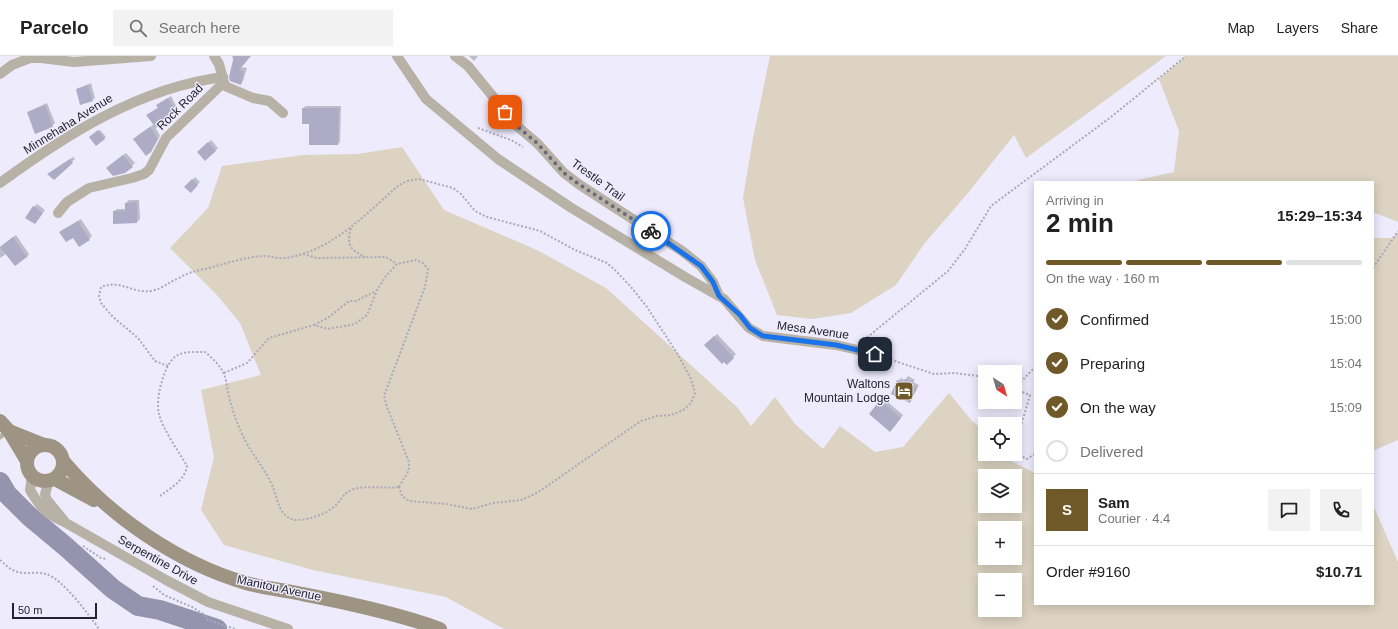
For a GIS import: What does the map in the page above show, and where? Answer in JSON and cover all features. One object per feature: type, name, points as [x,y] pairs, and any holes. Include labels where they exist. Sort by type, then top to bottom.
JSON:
[{"type":"main road","points":[[3,430],[44,445],[53,446],[58,449],[64,462],[62,471],[52,480],[40,481],[32,476],[28,468],[27,461],[3,430]]},
{"type":"main road","points":[[27,461],[33,450],[44,445]]},
{"type":"main road","name":"Manitou Avenue","points":[[64,462],[108,508],[130,525],[174,551],[213,571],[262,587],[353,604],[440,629]]},
{"type":"main road","name":"Manitou Avenue","points":[[52,480],[108,508]]},
{"type":"street","points":[[0,74],[12,64],[30,58],[74,62],[151,56]]},
{"type":"street","points":[[214,56],[223,77],[225,86],[252,98],[269,101],[283,113]]},
{"type":"street","name":"Mesa Avenue","points":[[397,56],[426,99],[498,159],[529,181],[685,277],[719,296],[740,315],[750,328],[763,336],[853,349],[875,354]]},
{"type":"street","name":"Trestle Trail","points":[[455,56],[468,66],[517,126],[538,144],[564,173],[682,251],[701,266],[713,282],[719,296]]},
{"type":"street","name":"Minnehaha Avenue","points":[[0,183],[58,144],[126,104],[183,84],[223,77]]},
{"type":"street","name":"Rock Road","points":[[58,213],[67,202],[89,188],[139,177],[149,170],[166,138],[220,86],[223,77]]},
{"type":"street","points":[[32,476],[30,490],[43,510],[66,523]]},
{"type":"street","name":"Serpentine Drive","points":[[52,480],[45,494],[47,500],[66,523],[208,602],[288,629]]},
{"type":"path","points":[[853,349],[928,289],[948,271],[965,249],[991,206],[1117,113],[1186,56]]},
{"type":"path","points":[[459,127],[468,125],[492,132],[528,149]]},
{"type":"path","points":[[168,366],[155,361],[138,338],[106,309],[99,296],[101,287],[108,284],[118,284],[139,290],[150,291],[162,287],[188,273],[206,268],[263,256],[284,258],[302,254],[351,228],[399,185],[407,181],[419,179],[453,188],[461,194],[475,211],[487,217],[540,231],[607,264],[615,270],[647,307],[691,379],[695,393],[691,403],[683,410],[671,415],[657,416],[641,421],[537,493],[521,500],[493,503],[472,510],[448,504],[409,501],[402,496],[399,487],[409,470],[409,462],[384,396],[425,287],[428,269],[424,263],[416,260],[397,264],[386,276],[377,290],[366,315],[354,324],[328,329],[314,325]]},
{"type":"path","points":[[351,228],[348,238],[349,246],[354,251],[366,257]]},
{"type":"path","points":[[1374,267],[1398,231]]},
{"type":"path","points":[[302,254],[317,258],[386,257],[397,264]]},
{"type":"path","points":[[223,373],[247,363],[269,338],[314,325],[329,317],[349,301],[356,301],[377,290]]},
{"type":"path","points":[[160,496],[178,482],[186,473],[186,466],[159,415],[157,402],[168,366],[172,359],[178,354],[205,352],[214,360],[223,373],[235,419],[254,458],[272,485],[281,510],[287,517],[295,520],[308,519],[321,514],[335,506],[343,495],[352,490],[367,487],[383,489],[399,487]]},
{"type":"path","points":[[875,354],[934,374],[955,373],[978,376]]},
{"type":"path","points":[[1022,381],[1034,368]]},
{"type":"path","points":[[1022,392],[1030,395],[1015,446],[1017,454],[1027,459],[1034,455]]},
{"type":"path","points":[[0,560],[13,571],[20,573],[46,574],[57,581],[73,595],[99,629]]},
{"type":"shaded area","points":[[770,56],[1166,56],[1026,158],[1014,135],[968,193],[924,244],[896,285],[851,313],[812,319],[777,315],[755,260],[743,198],[753,138]]},
{"type":"shaded area","points":[[1186,56],[1398,56],[1398,222],[1374,212],[1374,181],[1138,181],[1174,172],[1179,131],[1159,79]]},
{"type":"shaded area","points":[[402,147],[444,210],[539,251],[606,288],[737,407],[751,426],[775,397],[795,424],[823,449],[840,426],[875,452],[903,447],[949,393],[972,421],[978,426],[978,461],[1011,461],[1034,472],[1034,605],[1374,605],[1374,507],[1398,562],[1398,629],[504,629],[446,597],[313,570],[224,545],[201,510],[214,457],[201,390],[261,375],[240,323],[216,294],[170,248],[208,208],[222,166],[303,155],[357,154]]},
{"type":"shaded area","points":[[1398,232],[1398,440],[1374,451],[1374,238],[1393,238]]},
{"type":"building","points":[[234,56],[251,56],[239,70],[244,71],[241,85],[230,81],[229,77]]},
{"type":"building","points":[[88,85],[93,101],[80,105],[76,89]]},
{"type":"building","points":[[168,98],[175,111],[165,117],[166,120],[156,128],[146,115],[158,108],[156,105]]},
{"type":"building","points":[[45,105],[53,127],[35,134],[27,112]]},
{"type":"building","points":[[302,108],[339,108],[338,145],[309,145],[309,124],[302,124]]},
{"type":"building","points":[[150,127],[158,139],[151,152],[146,156],[133,139]]},
{"type":"building","points":[[98,130],[105,139],[96,146],[89,137]]},
{"type":"building","points":[[208,142],[216,151],[205,161],[197,152]]},
{"type":"building","points":[[123,155],[133,167],[125,173],[113,176],[106,168]]},
{"type":"building","points":[[70,159],[73,163],[54,180],[47,174]]},
{"type":"building","points":[[192,179],[198,185],[191,193],[184,187]]},
{"type":"building","points":[[137,202],[137,223],[113,224],[113,211],[125,211],[125,203]]},
{"type":"building","points":[[33,206],[43,213],[35,224],[25,218]]},
{"type":"building","points":[[78,221],[90,240],[79,247],[73,238],[66,242],[59,232]]},
{"type":"building","points":[[13,237],[27,257],[15,266],[0,247]]},
{"type":"building","points":[[714,336],[734,358],[727,365],[724,362],[722,364],[704,345]]},
{"type":"building","name":"Waltons Mountain Lodge","points":[[905,379],[913,382],[911,385],[917,388],[910,403],[891,394],[897,380],[903,382]]},
{"type":"building","points":[[880,400],[901,418],[890,432],[869,414]]},
{"type":"waterway","points":[[0,482],[7,494],[29,516],[113,589],[138,606],[160,610],[217,629]]},
{"type":"way so far","points":[[505,112],[517,126],[548,154],[564,173],[651,231]]},
{"type":"place","name":"Waltons Mountain Lodge","points":[[904,391]]},
{"type":"route","points":[[651,231],[682,251],[701,266],[713,282],[719,296],[740,315],[750,328],[763,336],[836,345],[875,354]]}]
